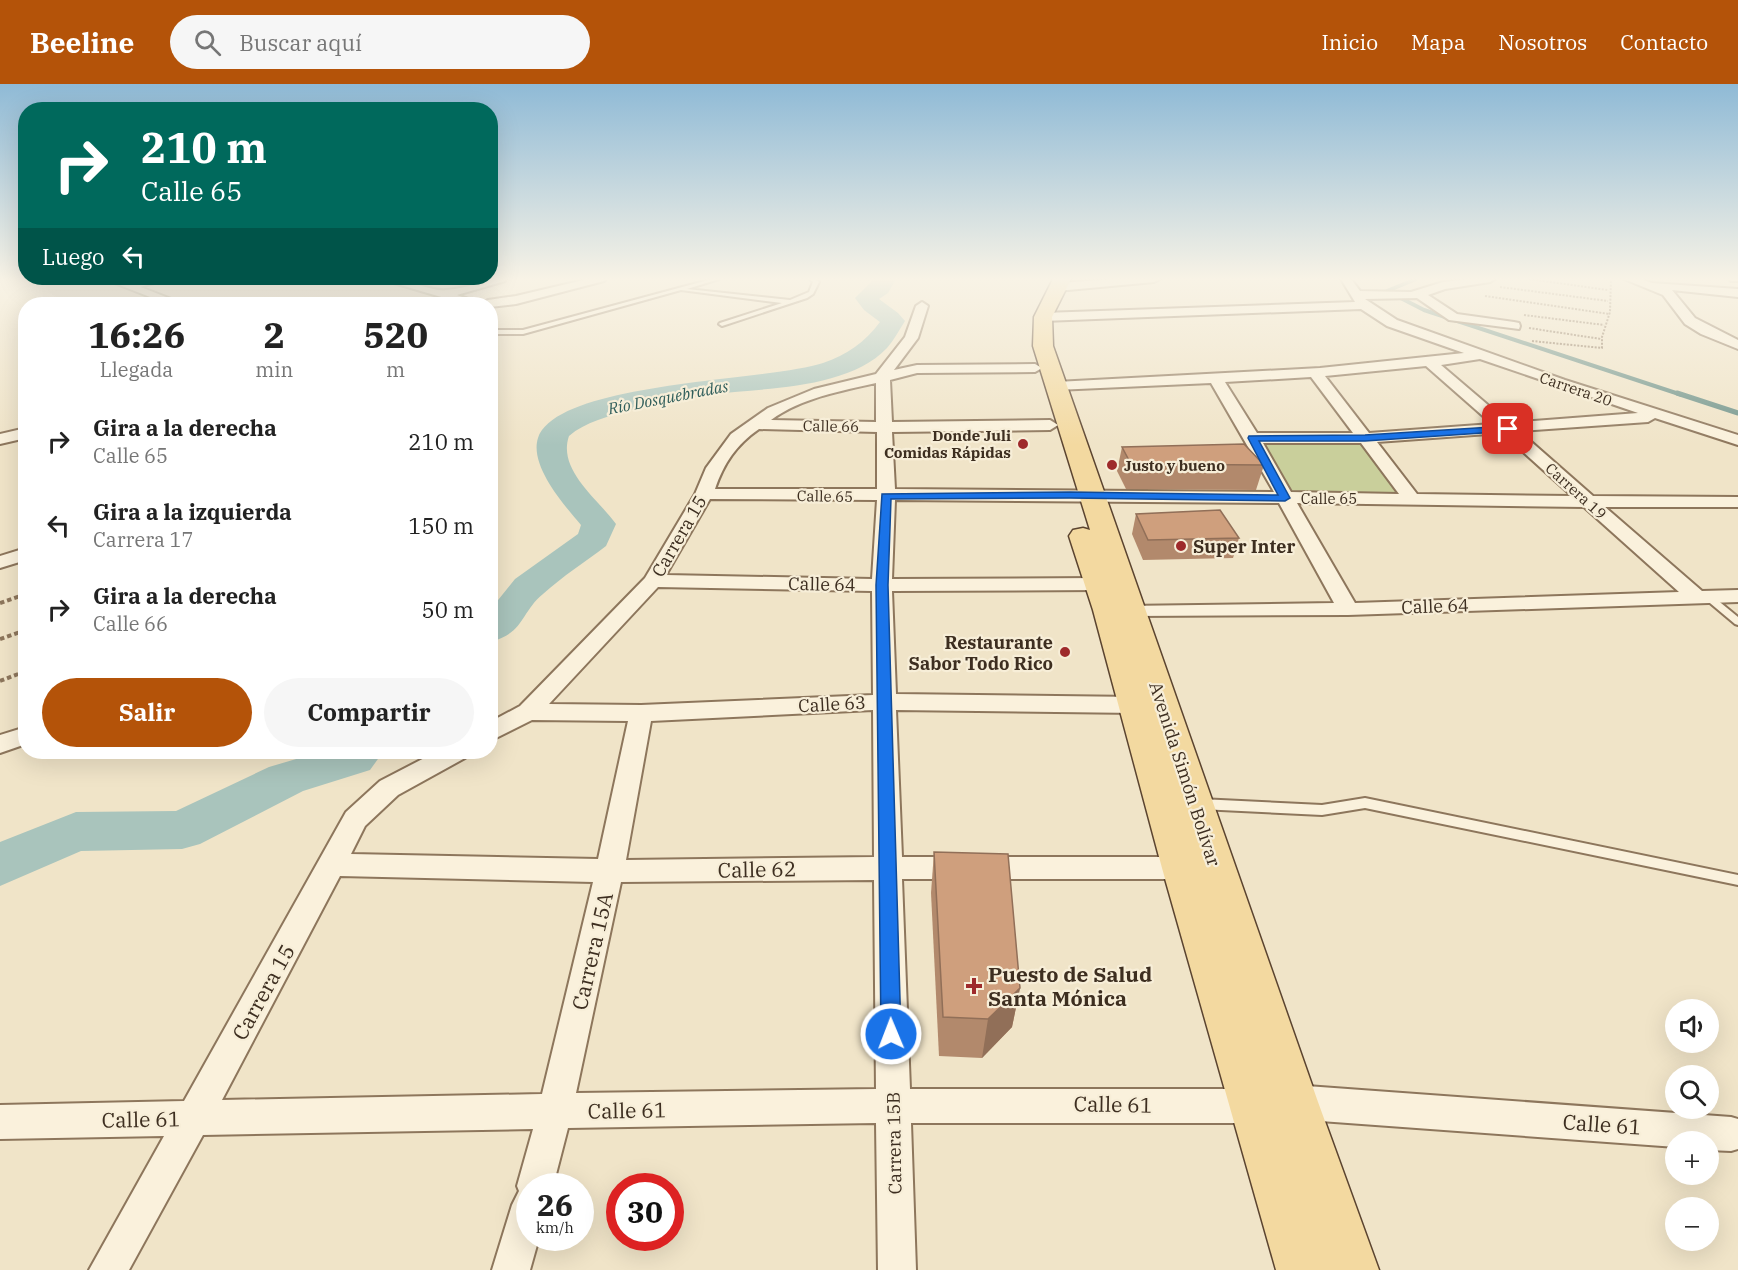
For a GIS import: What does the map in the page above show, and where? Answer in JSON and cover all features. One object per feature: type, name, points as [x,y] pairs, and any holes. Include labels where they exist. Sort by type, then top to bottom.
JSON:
[{"type":"main road","name":"Avenida Simón Bolívar","points":[[1026,334],[1050,425],[1072,482],[1132,610],[1194,803],[1274,1104],[1304,1270]]},
{"type":"main road","name":"Avenida Simón Bolívar","points":[[1043,334],[1043,346],[1056,386],[1072,482],[1099,585],[1137,705],[1182,868],[1274,1104],[1351,1270]]},
{"type":"street","points":[[883,375],[912,334]]},
{"type":"street","name":"Carrera 20","points":[[1425,334],[1479,355],[1738,440]]},
{"type":"street","points":[[1714,334],[1738,345]]},
{"type":"street","points":[[1056,386],[1314,371],[1429,362],[1479,355]]},
{"type":"street","name":"Carrera 19","points":[[1429,362],[1508,429],[1587,502],[1702,596]]},
{"type":"street","name":"Carrera 15","points":[[498,729],[528,712],[653,581],[704,494],[714,468],[726,450],[737,437],[773,411],[819,392],[883,375],[917,369],[1035,368]]},
{"type":"street","points":[[1314,371],[1411,498]]},
{"type":"street","name":"Carrera 15B","points":[[883,375],[886,496],[882,585],[886,868],[897,1270]]},
{"type":"street","points":[[1215,378],[1252,438],[1348,609]]},
{"type":"street","points":[[1252,438],[1365,438],[1662,416]]},
{"type":"street","name":"Calle 66","points":[[756,424],[883,427],[1050,425]]},
{"type":"street","points":[[0,439],[18,435]]},
{"type":"street","name":"Calle 65","points":[[704,494],[886,496],[1072,482],[1285,498],[1738,502]]},
{"type":"street","points":[[0,562],[18,556]]},
{"type":"street","name":"Calle 64","points":[[653,581],[882,585],[1099,585]]},
{"type":"street","name":"Calle 64","points":[[1132,610],[1348,609],[1738,596]]},
{"type":"street","name":"Calle 63","points":[[528,712],[641,713],[884,702],[1137,705]]},
{"type":"street","name":"Carrera 15A","points":[[539,1173],[556,1111],[610,871],[641,713]]},
{"type":"street","points":[[0,744],[18,738]]},
{"type":"street","name":"Carrera 15","points":[[108,1270],[194,1118],[355,819],[389,788],[443,759]]},
{"type":"street","name":"Calle 62","points":[[332,865],[610,871],[1182,868]]},
{"type":"street","name":"Calle 61","points":[[0,1122],[893,1106],[1274,1104],[1731,1134]]},
{"type":"street","points":[[511,1270],[517,1251]]},
{"type":"lane","points":[[1702,596],[1738,622]]},
{"type":"lane","points":[[1194,803],[1322,810],[1365,803],[1738,880]]},
{"type":"path","points":[[1570,334],[1601,339]]},
{"type":"path","points":[[1532,341],[1602,348],[1603,334]]},
{"type":"path","points":[[0,603],[18,597]]},
{"type":"path","points":[[0,639],[18,633]]},
{"type":"path","points":[[0,681],[18,674]]},
{"type":"green space","points":[[1252,438],[1365,438],[1411,498],[1285,498]]},
{"type":"building","points":[[1244,444],[1264,465],[1131,464],[1122,447]]},
{"type":"building","points":[[1220,510],[1239,538],[1148,540],[1136,514]]},
{"type":"building","points":[[934,852],[1008,854],[1020,988],[988,1019],[943,1017]]},
{"type":"waterway","name":"Río Dosquebradas","points":[[498,625],[528,587],[594,539],[599,524],[560,473],[552,449],[553,439],[559,429],[584,416],[639,399],[691,389],[803,376],[832,369],[857,358],[878,342],[883,334]]},
{"type":"waterway","points":[[1498,334],[1682,395]]},
{"type":"waterway","points":[[1677,393],[1738,413]]},
{"type":"waterway","name":"Río Dosquebradas","points":[[0,865],[76,831],[182,830],[286,779],[351,759]]},
{"type":"place","name":"Donde Juli Comidas Rápidas","points":[[1023,444]]},
{"type":"place","name":"Justo y bueno","points":[[1112,465]]},
{"type":"place","name":"Super Inter","points":[[1181,546]]},
{"type":"place","name":"Restaurante Sabor Todo Rico","points":[[1065,652]]},
{"type":"place","name":"Puesto de Salud Santa Mónica","points":[[974,986]]},
{"type":"route","points":[[891,1034],[882,585],[886,496],[1070,495],[1285,498],[1252,438],[1365,438],[1508,429]]}]
